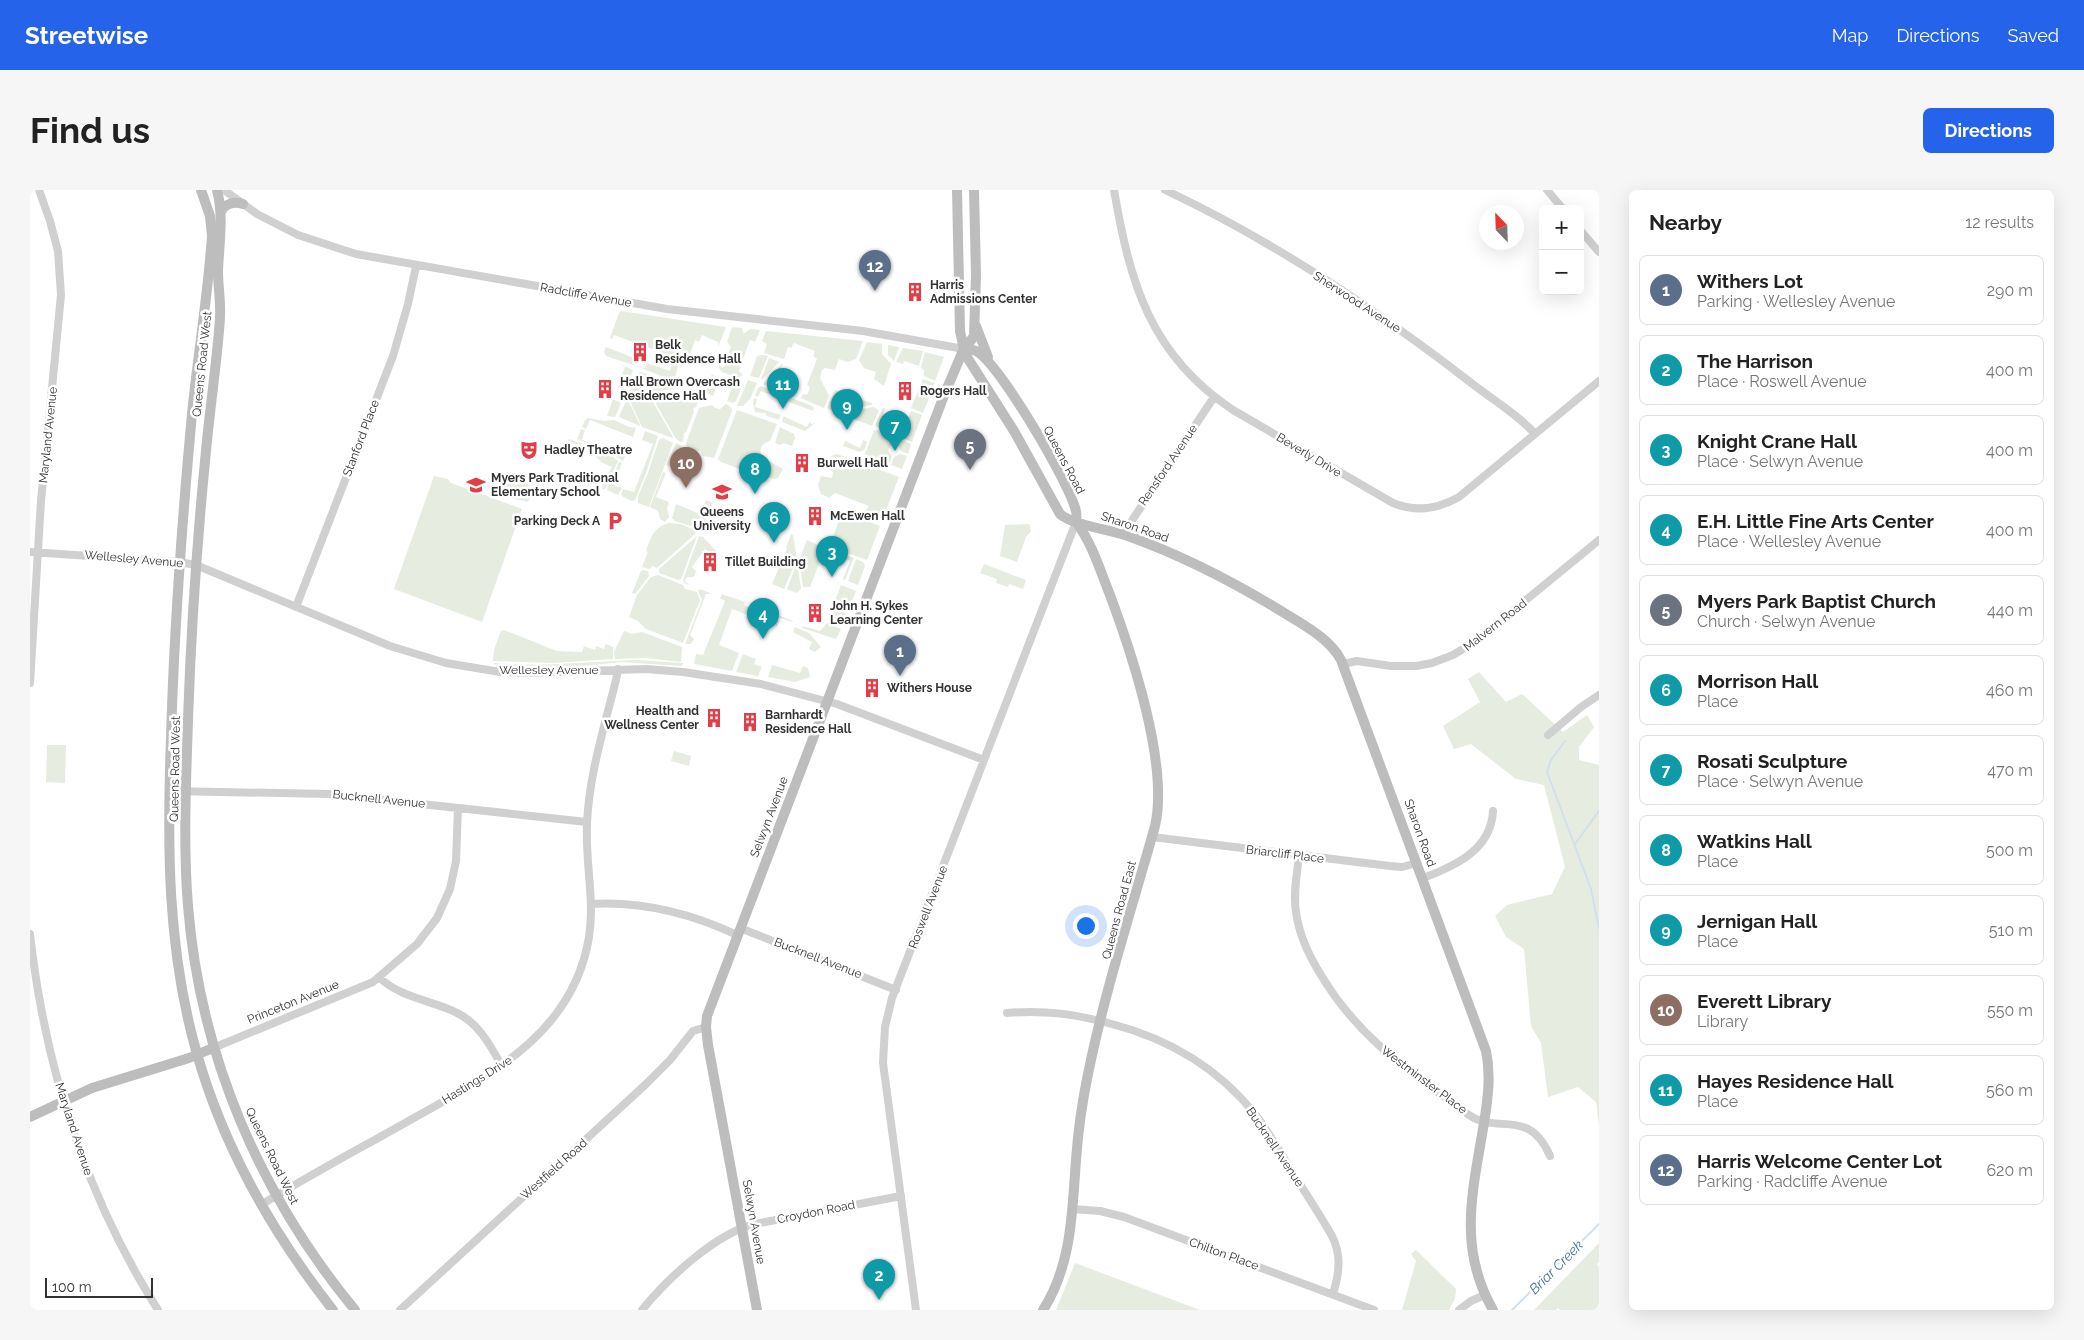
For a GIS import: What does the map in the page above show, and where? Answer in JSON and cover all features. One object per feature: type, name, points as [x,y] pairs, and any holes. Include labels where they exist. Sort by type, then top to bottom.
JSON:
[{"type":"street","name":"Maryland Avenue","points":[[30,683],[34,552],[61,295],[58,250],[39,190]]},
{"type":"street","name":"Queens Road West","points":[[201,190],[210,216],[212,236],[192,413],[179,562],[169,791],[169,876],[172,928],[183,995],[197,1055],[230,1144],[261,1205],[302,1270],[333,1310]]},
{"type":"street","name":"Queens Road West","points":[[216,190],[221,212],[218,270],[220,316],[196,565],[186,792],[186,870],[189,925],[199,988],[213,1048],[243,1131],[275,1196],[308,1250],[355,1310]]},
{"type":"street","name":"Radcliffe Avenue","points":[[224,190],[269,221],[316,243],[356,254],[667,309],[863,331],[964,349]]},
{"type":"street","points":[[957,190],[960,331],[964,349],[969,362],[1023,446],[1058,511],[1064,518],[1076,522]]},
{"type":"street","points":[[964,349],[973,338],[975,318],[974,190]]},
{"type":"street","name":"Beverly Drive","points":[[1114,190],[1127,260],[1147,314],[1175,357],[1214,396],[1393,504],[1413,508],[1436,506],[1458,497],[1599,381]]},
{"type":"street","name":"Sherwood Avenue","points":[[1164,190],[1231,224],[1343,291],[1428,350],[1535,434]]},
{"type":"street","points":[[1548,190],[1560,205]]},
{"type":"street","points":[[221,212],[224,207],[231,204],[243,204]]},
{"type":"street","points":[[1584,235],[1599,252]]},
{"type":"street","name":"Stanford Place","points":[[296,607],[392,356],[408,304],[416,266]]},
{"type":"street","points":[[975,318],[980,341],[994,369]]},
{"type":"street","name":"Queens Road","points":[[964,349],[978,352],[994,369],[1030,424],[1075,508],[1076,522]]},
{"type":"street","name":"Selwyn Avenue","points":[[757,1310],[706,1027],[708,1012],[945,393],[964,349]]},
{"type":"street","name":"Rensford Avenue","points":[[1123,534],[1214,396]]},
{"type":"street","name":"Sharon Road","points":[[1076,522],[1123,534],[1178,556],[1257,596],[1323,639],[1336,652],[1343,664],[1486,1051],[1490,1080],[1472,1196],[1470,1227],[1474,1264],[1493,1310]]},
{"type":"street","name":"Roswell Avenue","points":[[916,1310],[883,1056],[886,1019],[1076,522]]},
{"type":"street","name":"Queens Road East","points":[[1043,1310],[1056,1285],[1065,1260],[1081,1114],[1088,1072],[1158,814],[1158,784],[1155,756],[1143,699],[1127,644],[1108,590],[1088,540],[1076,522]]},
{"type":"street","name":"Malvern Road","points":[[1343,664],[1357,661],[1391,666],[1416,666],[1453,656],[1476,642],[1599,540]]},
{"type":"street","name":"Wellesley Avenue","points":[[34,552],[179,562],[196,565],[400,650],[463,666],[520,673],[646,669],[683,672],[761,684],[827,701],[984,760]]},
{"type":"street","name":"Hastings Drive","points":[[261,1205],[470,1087],[502,1066],[539,1034],[556,1014],[578,974],[586,951],[591,904],[587,856],[587,822],[596,756],[618,669]]},
{"type":"street","points":[[1548,735],[1581,707],[1599,695]]},
{"type":"street","name":"Bucknell Avenue","points":[[169,791],[329,794],[587,822]]},
{"type":"street","name":"Princeton Avenue","points":[[30,1117],[102,1085],[197,1055],[369,984],[379,977],[419,942],[443,907],[455,870],[458,808]]},
{"type":"street","points":[[1423,878],[1450,868],[1473,852],[1489,831],[1492,812]]},
{"type":"street","name":"Briarcliff Place","points":[[1152,837],[1397,867],[1417,863]]},
{"type":"street","name":"Westminster Place","points":[[1299,856],[1295,895],[1298,923],[1310,955],[1334,996],[1367,1035],[1395,1061],[1473,1118],[1510,1123],[1524,1127],[1541,1141],[1550,1156]]},
{"type":"street","name":"Bucknell Avenue","points":[[591,904],[633,905],[670,910],[738,932],[896,990]]},
{"type":"street","name":"Maryland Avenue","points":[[30,934],[44,1026],[63,1101],[80,1154],[101,1205],[127,1258],[158,1310]]},
{"type":"street","points":[[379,977],[397,990],[450,1011],[469,1021],[484,1037],[502,1066]]},
{"type":"street","name":"Bucknell Avenue","points":[[1007,1013],[1052,1012],[1101,1021],[1155,1038],[1183,1052],[1217,1075],[1249,1107],[1267,1132],[1334,1239],[1339,1265],[1333,1294]]},
{"type":"street","name":"Westfield Road","points":[[400,1310],[645,1086],[670,1060],[693,1031],[706,1027]]},
{"type":"street","name":"Croydon Road","points":[[642,1310],[655,1295],[689,1264],[728,1235],[742,1228],[900,1196]]},
{"type":"street","name":"Chilton Place","points":[[1072,1209],[1100,1211],[1124,1217],[1374,1310]]},
{"type":"street","points":[[1459,1310],[1471,1300],[1485,1294]]},
{"type":"shaded area","points":[[621,311],[726,327],[718,347],[718,342],[702,335],[699,342],[695,340],[686,365],[678,366],[674,381],[639,367],[645,368],[647,363],[670,371],[674,357],[614,335],[612,339],[610,338]]},
{"type":"shaded area","points":[[732,327],[742,328],[745,333],[750,329],[760,330],[755,342],[750,340],[739,371],[743,375],[738,378],[722,372],[719,368],[719,365],[723,368],[731,347],[727,342]]},
{"type":"shaded area","points":[[766,331],[863,341],[856,359],[848,362],[839,359],[835,370],[825,368],[822,370],[820,378],[829,396],[824,408],[801,398],[803,394],[807,395],[810,387],[807,385],[817,359],[813,356],[815,351],[794,343],[791,348],[788,347],[784,359],[764,353],[767,344],[762,341]]},
{"type":"shaded area","points":[[867,342],[882,344],[882,354],[891,364],[884,386],[874,379],[876,372],[864,368],[859,360]]},
{"type":"shaded area","points":[[888,345],[899,347],[894,361],[888,355]]},
{"type":"shaded area","points":[[606,347],[634,358],[632,363],[636,366],[606,356],[604,352]]},
{"type":"shaded area","points":[[903,348],[923,351],[919,366],[904,361],[903,364],[896,362]]},
{"type":"shaded area","points":[[925,352],[944,357],[935,381],[924,376],[924,370],[921,367]]},
{"type":"shaded area","points":[[757,356],[768,356],[759,378],[750,376]]},
{"type":"shaded area","points":[[769,358],[779,362],[762,380],[761,379]]},
{"type":"shaded area","points":[[620,364],[633,370],[628,385],[624,387],[618,385],[625,367]]},
{"type":"shaded area","points":[[782,364],[775,381],[779,386],[794,391],[792,396],[763,384]]},
{"type":"shaded area","points":[[641,372],[682,388],[650,392],[638,373]]},
{"type":"shaded area","points":[[636,374],[647,393],[628,395],[628,394]]},
{"type":"shaded area","points":[[712,374],[719,380],[713,396],[707,393],[706,390]]},
{"type":"shaded area","points":[[923,379],[935,383],[923,413],[911,408]]},
{"type":"shaded area","points":[[748,380],[757,383],[750,399],[743,406],[737,406]]},
{"type":"shaded area","points":[[733,385],[742,386],[736,401],[733,403],[727,401]]},
{"type":"shaded area","points":[[761,386],[812,406],[814,408],[813,411],[761,391],[758,397],[755,396],[758,388]]},
{"type":"shaded area","points":[[688,390],[700,395],[681,442],[676,439],[651,395]]},
{"type":"shaded area","points":[[835,390],[850,396],[845,410],[842,399],[839,402],[844,410],[835,412],[827,408]]},
{"type":"shaded area","points":[[649,395],[673,438],[642,427],[628,397]]},
{"type":"shaded area","points":[[852,397],[872,403],[872,405],[847,409]]},
{"type":"shaded area","points":[[627,398],[640,425],[640,426],[619,417]]},
{"type":"shaded area","points":[[754,398],[757,399],[755,407],[781,415],[779,420],[767,416],[765,413],[755,412]]},
{"type":"shaded area","points":[[613,399],[621,403],[615,417],[607,416]]},
{"type":"shaded area","points":[[726,404],[731,407],[732,411],[714,458],[703,456],[700,450],[694,452],[688,450],[686,443],[699,408],[712,405],[720,409]]},
{"type":"shaded area","points":[[873,407],[879,410],[872,426],[846,416],[847,412]]},
{"type":"shaded area","points":[[886,407],[879,426],[889,430],[889,432],[875,426],[882,409]]},
{"type":"shaded area","points":[[737,410],[777,424],[770,441],[762,445],[760,450],[764,459],[758,476],[721,462],[718,459]]},
{"type":"shaded area","points":[[911,411],[922,415],[912,442],[890,433],[891,431],[901,434]]},
{"type":"shaded area","points":[[783,416],[807,427],[810,421],[811,424],[815,423],[805,431],[782,422]]},
{"type":"shaded area","points":[[588,418],[604,421],[614,420],[636,428],[633,437],[590,420],[586,429],[582,427]]},
{"type":"shaded area","points":[[780,427],[794,434],[795,438],[792,446],[784,443],[780,445],[775,443]]},
{"type":"shaded area","points":[[581,429],[585,430],[582,440],[625,456],[623,461],[608,451],[577,439]]},
{"type":"shaded area","points":[[874,430],[879,431],[881,435],[886,434],[911,444],[908,454],[901,451],[898,445],[891,445],[888,451],[892,456],[889,464],[865,454]]},
{"type":"shaded area","points":[[645,431],[658,436],[646,473],[635,500],[632,501],[621,494],[623,489],[634,492],[653,444],[642,440]]},
{"type":"shaded area","points":[[663,438],[673,443],[649,507],[638,503],[638,496],[659,440]]},
{"type":"shaded area","points":[[569,439],[608,453],[618,461],[605,489],[602,489],[604,480],[612,467],[601,462],[588,448],[568,441]]},
{"type":"shaded area","points":[[863,440],[867,442],[865,449],[860,452],[843,446],[845,441],[860,448]]},
{"type":"shaded area","points":[[676,443],[680,445],[691,460],[684,471],[666,465]]},
{"type":"shaded area","points":[[837,454],[899,477],[885,513],[881,511],[878,516],[865,511],[869,506],[835,493],[829,498],[821,494],[818,485],[821,476],[832,478],[833,472],[825,467],[829,458]]},
{"type":"shaded area","points":[[900,454],[907,456],[902,469],[891,465],[894,457]]},
{"type":"shaded area","points":[[769,461],[783,469],[778,478],[773,479],[763,475],[765,464]]},
{"type":"shaded area","points":[[619,462],[622,463],[614,485],[622,488],[618,495],[607,490]]},
{"type":"shaded area","points":[[663,472],[666,473],[656,497],[669,502],[667,508],[669,517],[665,522],[660,519],[658,511],[650,507]]},
{"type":"shaded area","points":[[499,474],[505,475],[513,482],[528,483],[533,496],[527,502],[512,498],[508,491],[496,491],[493,481]]},
{"type":"shaded area","points":[[434,476],[448,479],[451,483],[522,509],[482,622],[394,589]]},
{"type":"shaded area","points":[[706,500],[713,503],[702,527],[697,528],[675,521],[672,518],[676,504],[700,514]]},
{"type":"shaded area","points":[[844,512],[880,526],[867,560],[842,551],[832,540],[841,514]]},
{"type":"shaded area","points":[[669,523],[680,524],[695,530],[696,533],[657,568],[653,566],[649,569],[642,567],[648,552],[646,551],[654,533],[660,527]]},
{"type":"shaded area","points":[[1029,524],[1031,531],[1026,537],[1017,562],[1000,556],[1005,525]]},
{"type":"shaded area","points":[[791,534],[793,535],[797,559],[784,589],[772,584],[787,549]]},
{"type":"shaded area","points":[[697,536],[681,579],[678,580],[659,573],[659,569]]},
{"type":"shaded area","points":[[699,536],[703,537],[716,551],[711,554],[705,549],[692,567],[696,571],[694,577],[687,577],[685,581],[689,585],[684,583],[683,580]]},
{"type":"shaded area","points":[[807,540],[825,548],[810,587],[803,587],[799,560]]},
{"type":"shaded area","points":[[842,554],[854,558],[845,580],[843,579],[850,561],[840,557]]},
{"type":"shaded area","points":[[856,559],[863,562],[865,566],[858,585],[848,581]]},
{"type":"shaded area","points":[[797,563],[801,588],[797,593],[787,589]]},
{"type":"shaded area","points":[[984,564],[1026,580],[1023,589],[1009,584],[1008,587],[996,583],[997,579],[980,573]]},
{"type":"shaded area","points":[[641,571],[648,571],[649,576],[635,594],[632,593]]},
{"type":"shaded area","points":[[658,575],[683,585],[685,589],[697,592],[700,600],[683,643],[646,629],[638,621],[629,617],[637,595],[651,577]]},
{"type":"shaded area","points":[[841,585],[856,591],[850,606],[846,608],[834,604]]},
{"type":"shaded area","points":[[700,589],[712,594],[706,594],[690,635],[694,639],[691,644],[685,644],[702,600],[698,591]]},
{"type":"shaded area","points":[[722,594],[745,602],[744,605],[779,621],[777,626],[732,609],[719,645],[739,653],[732,671],[694,664],[696,654],[703,655],[725,601],[720,598]]},
{"type":"shaded area","points":[[833,606],[845,611],[846,615],[842,625],[829,619]]},
{"type":"shaded area","points":[[761,608],[793,621],[762,612]]},
{"type":"shaded area","points":[[827,623],[841,629],[836,639],[802,628],[803,626],[820,631]]},
{"type":"shaded area","points":[[795,627],[809,633],[821,647],[815,652],[809,649],[812,642],[793,632]]},
{"type":"shaded area","points":[[504,630],[557,651],[582,652],[584,646],[595,650],[596,646],[604,649],[606,644],[613,647],[613,659],[553,663],[493,661],[494,650],[501,631]]},
{"type":"shaded area","points":[[624,631],[632,634],[642,632],[682,647],[681,662],[646,658],[615,659],[614,652]]},
{"type":"shaded area","points":[[743,654],[756,659],[754,664],[762,667],[758,676],[736,672]]},
{"type":"shaded area","points":[[635,660],[683,663],[682,666],[620,662],[560,669],[498,668],[494,663],[538,665]]},
{"type":"shaded area","points":[[772,665],[800,673],[803,666],[808,668],[810,677],[795,682],[768,677]]},
{"type":"shaded area","points":[[1479,672],[1506,702],[1522,694],[1563,732],[1587,715],[1594,727],[1579,747],[1579,760],[1599,765],[1599,1126],[1596,1102],[1578,1087],[1548,1097],[1541,1043],[1531,1026],[1524,949],[1506,937],[1495,916],[1507,905],[1552,894],[1565,867],[1544,785],[1516,779],[1471,744],[1454,749],[1443,726],[1480,702],[1468,679]]},
{"type":"shaded area","points":[[47,745],[66,745],[65,783],[46,782]]},
{"type":"shaded area","points":[[674,751],[691,756],[689,766],[671,761]]},
{"type":"shaded area","points":[[1599,1243],[1599,1262],[1597,1264],[1599,1267],[1599,1310],[1560,1310],[1558,1308],[1556,1310],[1534,1310]]},
{"type":"shaded area","points":[[1416,1250],[1456,1289],[1455,1299],[1449,1310],[1402,1310],[1416,1261],[1411,1254]]},
{"type":"shaded area","points":[[1075,1263],[1200,1310],[1056,1310]]},
{"type":"waterway","points":[[1565,741],[1551,760],[1547,772],[1591,889],[1599,928]]},
{"type":"waterway","points":[[1575,844],[1599,811]]},
{"type":"waterway","name":"Briar Creek","points":[[1512,1310],[1599,1224]]},
{"type":"place","name":"Harris Welcome Center Lot","points":[[875,291]]},
{"type":"place","name":"Harris Admissions Center","points":[[915,292]]},
{"type":"place","name":"Belk Residence Hall","points":[[640,352]]},
{"type":"place","name":"Hall Brown Overcash Residence Hall","points":[[605,389]]},
{"type":"place","name":"Rogers Hall","points":[[905,391]]},
{"type":"place","name":"Hayes Residence Hall","points":[[783,409]]},
{"type":"place","name":"Jernigan Hall","points":[[847,430]]},
{"type":"place","name":"Hadley Theatre","points":[[529,450]]},
{"type":"place","name":"Rosati Sculpture","points":[[895,451]]},
{"type":"place","name":"Burwell Hall","points":[[802,463]]},
{"type":"place","name":"Myers Park Baptist Church","points":[[970,470]]},
{"type":"place","name":"Myers Park Traditional Elementary School","points":[[476,485]]},
{"type":"place","name":"Everett Library","points":[[686,488]]},
{"type":"place","name":"Queens University","points":[[722,492]]},
{"type":"place","name":"Watkins Hall","points":[[755,494]]},
{"type":"place","name":"McEwen Hall","points":[[815,516]]},
{"type":"place","name":"Parking Deck A","points":[[615,521]]},
{"type":"place","name":"Morrison Hall","points":[[774,543]]},
{"type":"place","name":"Tillet Building","points":[[710,562]]},
{"type":"place","name":"Knight Crane Hall","points":[[832,577]]},
{"type":"place","name":"John H. Sykes Learning Center","points":[[815,613]]},
{"type":"place","name":"E.H. Little Fine Arts Center","points":[[763,639]]},
{"type":"place","name":"Withers Lot","points":[[900,676]]},
{"type":"place","name":"Withers House","points":[[872,688]]},
{"type":"place","name":"Health and Wellness Center","points":[[714,718]]},
{"type":"place","name":"Barnhardt Residence Hall","points":[[750,722]]},
{"type":"place","name":"The Harrison","points":[[879,1300]]}]
